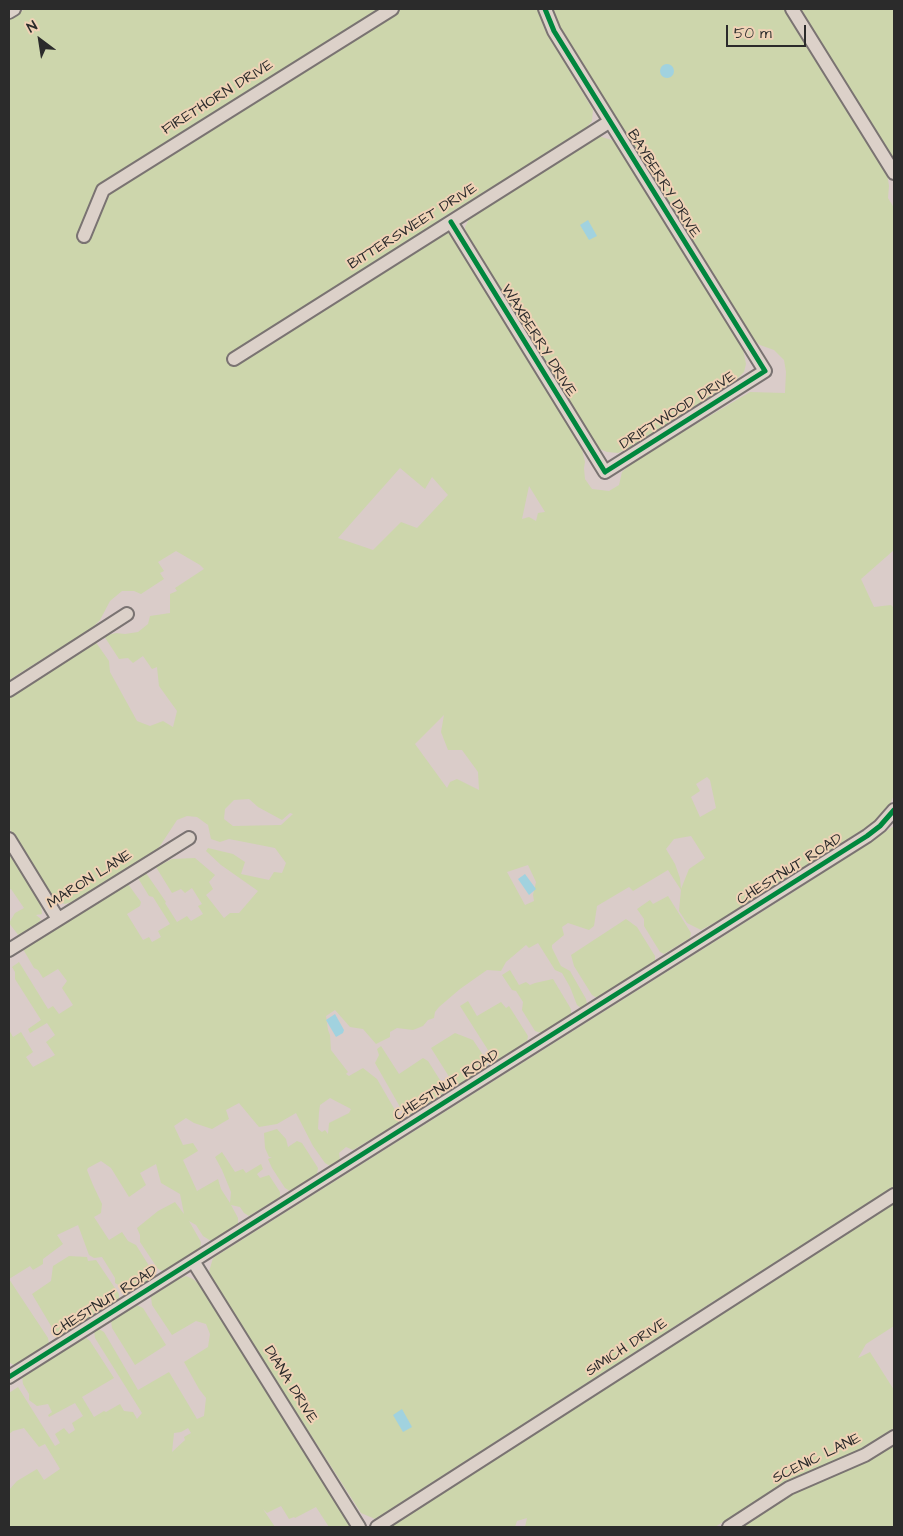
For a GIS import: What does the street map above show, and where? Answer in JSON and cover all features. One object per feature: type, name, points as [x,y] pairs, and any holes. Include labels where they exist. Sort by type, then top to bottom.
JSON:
[{"type":"street","points":[[9,12],[14,9]]},
{"type":"street","name":"FIRETHORN DRIVE","points":[[84,236],[103,190],[392,9]]},
{"type":"street","name":"BAYBERRY DRIVE","points":[[545,9],[554,32],[765,371]]},
{"type":"street","points":[[792,9],[894,173]]},
{"type":"street","name":"BITTERSWEET DRIVE","points":[[234,359],[610,122]]},
{"type":"street","name":"WAXBERRY DRIVE","points":[[451,222],[605,472]]},
{"type":"street","name":"DRIFTWOOD DRIVE","points":[[605,472],[765,371]]},
{"type":"street","points":[[9,690],[127,614]]},
{"type":"street","name":"CHESTNUT ROAD","points":[[9,1377],[867,836],[885,821],[894,810]]},
{"type":"street","name":"MARON LANE","points":[[9,950],[189,838]]},
{"type":"street","points":[[9,839],[58,919]]},
{"type":"street","name":"SIMICH DRIVE","points":[[377,1527],[894,1195]]},
{"type":"street","name":"DIANA DRIVE","points":[[193,1261],[359,1527]]},
{"type":"street","name":"SCENIC LANE","points":[[729,1527],[789,1488],[865,1455],[894,1437]]},
{"type":"green space","points":[[25,9],[538,9],[545,30],[593,110],[592,121],[586,128],[531,162],[528,168],[518,171],[440,219],[568,423],[582,449],[585,462],[585,479],[592,489],[609,491],[619,485],[622,472],[632,462],[750,392],[785,393],[786,372],[784,360],[774,350],[760,345],[750,337],[561,32],[551,9],[785,9],[887,173],[888,198],[894,208],[894,550],[861,579],[874,607],[891,605],[894,608],[894,795],[888,808],[877,820],[746,906],[701,930],[687,923],[679,911],[681,890],[668,870],[633,891],[629,887],[597,906],[594,926],[589,930],[568,923],[562,927],[564,935],[552,945],[552,948],[561,966],[570,971],[586,999],[587,1004],[581,1008],[577,1005],[562,973],[555,970],[538,943],[529,948],[526,945],[506,962],[501,971],[487,970],[460,989],[439,1007],[435,1012],[434,1018],[428,1020],[423,1026],[413,1030],[397,1028],[390,1032],[390,1037],[376,1044],[363,1029],[350,1027],[335,1010],[326,1016],[331,1050],[349,1076],[363,1068],[377,1079],[399,1117],[398,1123],[353,1150],[346,1147],[339,1153],[340,1160],[330,1166],[325,1163],[313,1146],[296,1113],[277,1124],[259,1127],[239,1103],[226,1110],[229,1119],[212,1129],[186,1118],[174,1126],[183,1145],[193,1143],[198,1151],[183,1160],[197,1191],[218,1179],[221,1189],[230,1203],[231,1192],[215,1157],[222,1152],[235,1172],[243,1169],[246,1173],[261,1164],[263,1169],[257,1174],[260,1178],[269,1175],[280,1192],[280,1197],[249,1216],[240,1207],[231,1205],[238,1218],[238,1224],[211,1241],[203,1236],[196,1225],[189,1221],[201,1242],[200,1249],[163,1271],[158,1269],[140,1242],[137,1228],[158,1211],[175,1202],[184,1214],[180,1194],[161,1183],[156,1164],[140,1173],[146,1185],[129,1197],[111,1168],[101,1161],[87,1170],[102,1204],[101,1213],[94,1217],[109,1240],[122,1232],[128,1241],[136,1245],[153,1272],[150,1274],[150,1279],[132,1291],[127,1289],[123,1291],[115,1283],[115,1278],[102,1257],[94,1258],[89,1255],[78,1225],[57,1235],[63,1244],[43,1259],[43,1264],[33,1270],[30,1266],[9,1279],[9,1030],[13,1037],[21,1032],[33,1052],[26,1057],[33,1067],[55,1055],[46,1042],[55,1035],[47,1023],[30,1033],[28,1029],[41,1020],[15,979],[15,972],[12,967],[19,962],[48,1009],[53,1006],[59,1014],[73,1005],[62,988],[67,981],[58,969],[43,978],[38,970],[34,968],[23,949],[128,884],[141,902],[140,906],[127,914],[143,940],[149,937],[152,942],[161,937],[158,931],[170,924],[138,878],[146,873],[177,922],[187,916],[191,921],[203,914],[198,906],[202,904],[192,888],[185,893],[181,889],[172,893],[156,867],[172,859],[195,858],[215,875],[209,882],[213,889],[206,895],[224,918],[230,913],[239,913],[258,891],[221,865],[206,851],[208,848],[233,854],[245,862],[241,874],[269,880],[274,872],[282,873],[286,863],[275,848],[229,839],[220,842],[211,839],[208,825],[197,817],[187,816],[177,820],[156,852],[78,900],[65,904],[55,901],[9,828],[9,695],[95,641],[109,661],[110,672],[137,721],[150,726],[163,721],[173,727],[177,711],[159,686],[157,667],[152,669],[143,656],[133,663],[128,658],[119,659],[104,636],[116,633],[138,632],[148,624],[150,616],[170,613],[170,594],[177,591],[175,588],[204,569],[176,551],[158,562],[164,571],[160,573],[164,579],[141,594],[134,591],[122,591],[110,601],[100,620],[92,628],[9,680],[9,19]],"holes":[[[400,468],[425,489],[432,477],[448,495],[417,528],[401,522],[373,550],[338,538]],[[529,486],[545,512],[538,513],[536,521],[529,517],[522,519]],[[444,715],[441,732],[448,750],[462,750],[478,772],[479,790],[457,779],[450,782],[447,788],[415,744]],[[707,777],[710,780],[716,808],[700,817],[691,797],[700,791],[696,784]],[[249,799],[258,807],[282,820],[290,813],[293,814],[281,825],[233,826],[224,819],[225,809],[234,800]],[[691,836],[705,858],[689,869],[681,889],[680,878],[675,864],[666,849],[674,839]],[[528,865],[536,882],[533,895],[534,901],[525,905],[507,872]],[[330,1098],[351,1109],[349,1113],[329,1123],[328,1134],[325,1130],[322,1132],[318,1129],[320,1105]]]},
{"type":"green space","points":[[800,9],[894,9],[894,159]]},
{"type":"green space","points":[[598,136],[612,140],[619,148],[743,349],[746,364],[744,372],[736,380],[629,448],[618,453],[600,449],[593,441],[466,234],[465,227],[469,219]]},
{"type":"green space","points":[[894,826],[894,1186],[744,1282],[725,1301],[717,1299],[646,1347],[635,1352],[375,1519],[361,1513],[208,1275],[213,1258],[795,891]]},
{"type":"green space","points":[[9,854],[41,905],[42,914],[36,915],[41,919],[37,925],[19,936],[9,923],[15,913],[24,908],[11,889],[9,890]]},
{"type":"green space","points":[[668,896],[691,933],[690,938],[664,954],[660,952],[644,926],[644,919],[637,909],[650,900],[653,904]]},
{"type":"green space","points":[[626,919],[637,927],[655,956],[655,961],[597,998],[592,995],[574,966],[571,955]]},
{"type":"green space","points":[[510,970],[519,985],[526,982],[530,985],[553,979],[571,1009],[571,1014],[541,1033],[535,1031],[522,1010],[523,1002],[502,975]]},
{"type":"green space","points":[[468,1001],[477,1016],[501,1002],[506,1008],[509,1006],[528,1036],[527,1041],[498,1060],[493,1058],[460,1006]]},
{"type":"green space","points":[[455,1033],[473,1040],[487,1061],[487,1067],[459,1085],[453,1083],[431,1048]]},
{"type":"green space","points":[[381,1046],[399,1074],[423,1058],[428,1061],[445,1088],[444,1093],[408,1116],[404,1114],[375,1063],[379,1055],[377,1049]]},
{"type":"green space","points":[[277,1129],[286,1139],[288,1147],[297,1141],[302,1143],[318,1168],[317,1174],[290,1191],[285,1188],[272,1168],[268,1159],[272,1157],[269,1157],[265,1148],[264,1133]]},
{"type":"green space","points":[[894,1203],[894,1326],[866,1344],[858,1358],[870,1352],[894,1390],[894,1428],[855,1452],[784,1484],[715,1527],[525,1527],[527,1518],[517,1521],[515,1527],[389,1527]]},
{"type":"green space","points":[[69,1256],[87,1257],[88,1261],[96,1260],[119,1294],[119,1299],[61,1336],[54,1331],[32,1294],[51,1281],[53,1266]]},
{"type":"green space","points":[[186,1276],[200,1285],[351,1527],[329,1527],[316,1507],[295,1518],[289,1519],[281,1506],[267,1513],[263,1509],[275,1527],[9,1527],[9,1490],[17,1481],[37,1469],[44,1480],[60,1469],[45,1444],[39,1447],[24,1428],[9,1434],[9,1393],[18,1387],[55,1446],[60,1443],[55,1434],[64,1428],[69,1434],[75,1430],[72,1423],[83,1416],[75,1403],[49,1417],[48,1415],[52,1412],[48,1404],[37,1406],[29,1400],[29,1394],[23,1384],[22,1376],[85,1337],[90,1341],[114,1378],[82,1397],[94,1417],[120,1404],[124,1411],[133,1412],[137,1419],[142,1413],[95,1338],[94,1331],[99,1329],[104,1332],[138,1390],[169,1372],[197,1419],[204,1416],[206,1398],[184,1362],[208,1347],[210,1334],[206,1324],[196,1321],[172,1335],[152,1305],[151,1297]],"holes":[[[188,1428],[191,1433],[184,1437],[185,1440],[172,1452],[174,1433]]]},
{"type":"green space","points":[[9,1279],[48,1338],[49,1344],[14,1365],[10,1363]]},
{"type":"green space","points":[[137,1305],[143,1308],[166,1345],[135,1365],[112,1328],[111,1321]]},
{"type":"green space","points":[[894,1445],[894,1527],[740,1527],[792,1494],[878,1456]]},
{"type":"water","points":[[664,64],[670,64],[674,71],[670,78],[664,78],[660,74],[660,68]]},
{"type":"water","points":[[588,220],[597,236],[589,240],[580,225]]},
{"type":"water","points":[[525,874],[536,889],[529,895],[518,879]]},
{"type":"water","points":[[335,1014],[344,1030],[343,1033],[336,1037],[326,1020]]},
{"type":"water","points":[[402,1409],[412,1427],[403,1432],[393,1415]]},
{"type":"cycle path","points":[[451,222],[605,472],[765,371],[554,31],[545,9]]},
{"type":"cycle path","points":[[9,1377],[867,836],[880,826],[894,810]]}]
